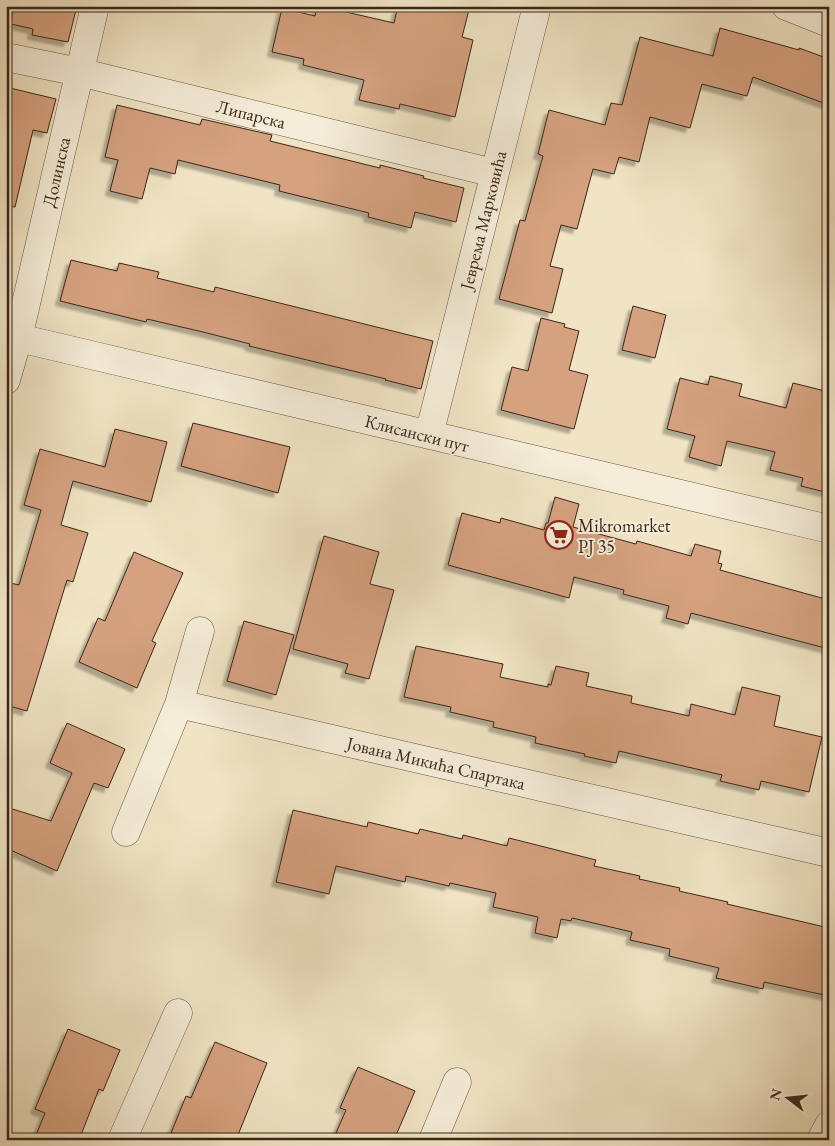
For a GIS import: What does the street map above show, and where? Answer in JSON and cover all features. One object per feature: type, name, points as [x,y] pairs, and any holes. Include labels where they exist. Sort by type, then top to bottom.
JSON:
[{"type":"street","name":"Долинска","points":[[6,380],[12,337],[96,6]]},
{"type":"street","name":"Јеврема Марковића","points":[[429,434],[537,6]]},
{"type":"street","points":[[786,6],[829,22]]},
{"type":"street","name":"Липарска","points":[[6,57],[80,72],[494,173]]},
{"type":"street","name":"Клисански пут","points":[[12,337],[829,530]]},
{"type":"street","points":[[126,832],[179,704],[200,631]]},
{"type":"street","name":"Јована Микића Спартака","points":[[179,704],[829,853]]},
{"type":"street","points":[[122,1140],[178,1013]]},
{"type":"street","points":[[433,1140],[457,1082]]},
{"type":"street","points":[[821,1140],[829,1125]]},
{"type":"building","points":[[14,6],[77,6],[68,42],[32,35],[33,29],[11,24]]},
{"type":"building","points":[[317,6],[347,6],[346,12],[394,23],[398,6],[470,6],[462,37],[473,40],[455,117],[400,104],[399,109],[359,100],[364,80],[303,65],[304,59],[272,52],[282,8],[315,16]]},
{"type":"building","points":[[720,28],[799,50],[799,48],[829,59],[829,105],[753,77],[747,96],[702,84],[690,128],[650,117],[639,162],[619,157],[614,174],[593,169],[577,229],[561,225],[550,266],[563,269],[552,313],[499,299],[520,220],[525,221],[543,156],[538,154],[549,110],[605,125],[611,103],[622,105],[640,37],[713,56]]},
{"type":"building","points":[[10,88],[56,99],[47,133],[33,130],[15,207],[6,206],[6,102]]},
{"type":"building","points":[[117,105],[200,125],[202,119],[272,135],[270,141],[380,168],[380,165],[464,188],[456,222],[415,212],[411,228],[368,217],[369,213],[279,191],[280,185],[178,160],[175,174],[150,168],[142,199],[110,191],[118,160],[105,157]]},
{"type":"building","points":[[71,260],[117,271],[119,263],[159,272],[157,278],[214,292],[215,287],[433,341],[421,389],[249,346],[250,344],[203,332],[147,319],[146,322],[60,301]]},
{"type":"building","points":[[633,306],[666,315],[655,358],[622,350]]},
{"type":"building","points":[[541,318],[565,324],[564,327],[579,331],[569,370],[588,375],[574,429],[501,410],[512,367],[528,371]]},
{"type":"building","points":[[710,376],[742,384],[739,396],[786,408],[793,383],[829,392],[829,493],[801,486],[803,478],[770,470],[775,452],[727,441],[721,466],[689,457],[695,436],[667,429],[680,378],[708,385]]},
{"type":"building","points":[[193,423],[290,447],[278,493],[181,466]]},
{"type":"building","points":[[115,429],[167,442],[151,502],[73,481],[61,525],[88,533],[73,582],[67,580],[27,711],[6,705],[6,582],[19,585],[41,510],[24,505],[40,449],[105,467]]},
{"type":"building","points":[[555,497],[579,504],[573,527],[636,544],[637,541],[691,556],[695,544],[721,551],[718,563],[722,564],[720,570],[829,600],[829,649],[691,613],[688,624],[666,618],[669,606],[623,594],[624,590],[574,577],[569,598],[448,565],[462,513],[500,523],[501,518],[544,530],[546,523],[548,523]]},
{"type":"building","points":[[324,536],[379,552],[370,584],[394,590],[369,679],[345,673],[348,664],[293,649]]},
{"type":"building","points":[[134,552],[183,573],[152,641],[156,643],[137,688],[79,662],[98,618],[105,621]]},
{"type":"building","points":[[244,621],[294,635],[276,695],[227,681]]},
{"type":"building","points":[[416,646],[503,664],[500,677],[548,687],[548,684],[551,685],[556,666],[589,673],[586,686],[632,696],[631,703],[689,716],[691,704],[735,715],[742,687],[780,696],[774,726],[822,737],[809,792],[761,781],[759,790],[720,781],[722,775],[619,751],[616,763],[584,756],[585,754],[535,743],[536,737],[493,727],[494,722],[450,712],[451,707],[404,697]]},
{"type":"building","points":[[67,723],[125,749],[108,788],[94,783],[57,871],[6,848],[6,807],[51,821],[72,773],[50,763]]},
{"type":"building","points":[[293,810],[367,827],[368,822],[418,834],[420,829],[462,839],[463,835],[507,846],[509,838],[596,860],[594,866],[640,876],[639,879],[680,888],[679,891],[829,928],[829,996],[764,982],[763,989],[716,978],[719,968],[669,956],[670,949],[630,940],[632,932],[572,918],[571,921],[561,919],[557,938],[535,933],[538,917],[493,907],[496,893],[450,883],[449,886],[406,876],[405,882],[336,866],[329,894],[276,882]]},
{"type":"building","points":[[68,1029],[120,1050],[103,1091],[99,1089],[79,1140],[34,1140],[45,1113],[35,1109]]},
{"type":"building","points":[[215,1042],[267,1063],[236,1140],[188,1140],[171,1133],[186,1096],[191,1098]]},
{"type":"building","points":[[358,1067],[415,1091],[394,1140],[333,1140],[346,1110],[340,1108]]},
{"type":"place","name":"Mikromarket PJ 35","points":[[559,535]]}]
